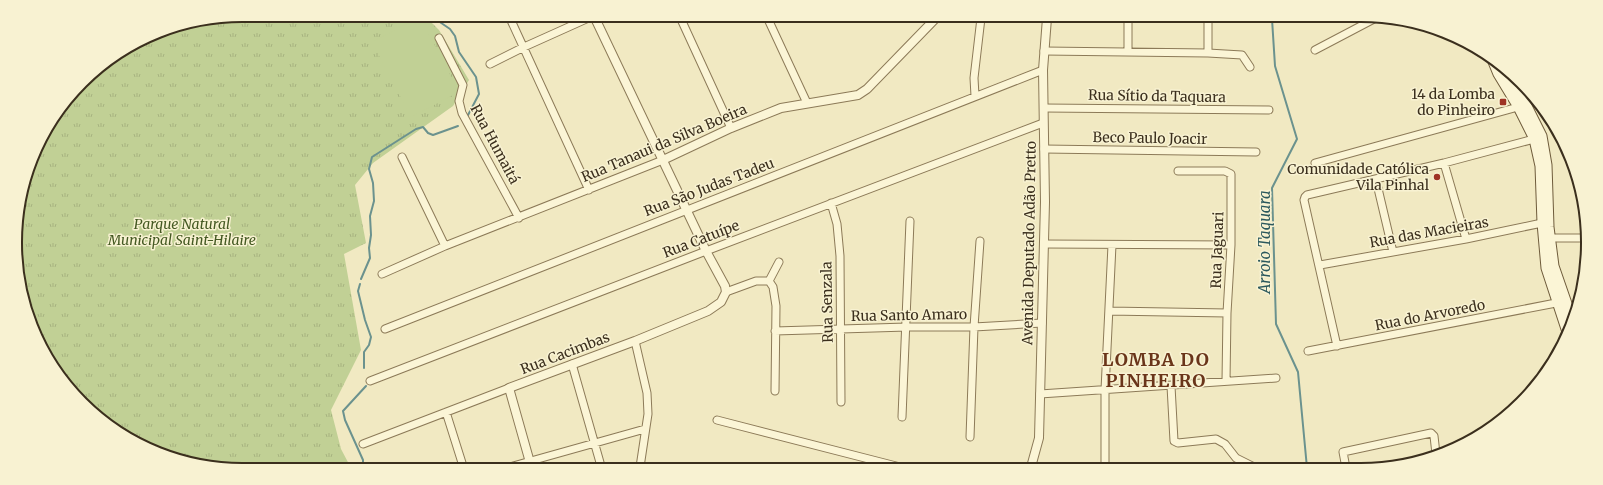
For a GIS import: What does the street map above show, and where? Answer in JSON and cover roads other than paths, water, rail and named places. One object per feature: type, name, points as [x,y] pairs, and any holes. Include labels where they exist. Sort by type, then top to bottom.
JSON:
[{"type":"main road","points":[[1496,69],[1538,138],[1542,224],[1546,268],[1556,303],[1565,326]]},
{"type":"main road","points":[[1515,86],[1525,102],[1546,165],[1550,238],[1554,266],[1570,311]]},
{"type":"street","points":[[512,22],[589,190]]},
{"type":"street","points":[[490,64],[580,22]]},
{"type":"street","points":[[597,22],[686,210],[725,286],[726,292],[756,281],[769,281]]},
{"type":"street","points":[[682,22],[731,128]]},
{"type":"street","points":[[769,22],[807,103]]},
{"type":"street","name":"Rua Tanaui da Silva Boeira","points":[[382,274],[445,246],[663,160],[731,128],[781,108],[858,95],[867,89],[932,22]]},
{"type":"street","points":[[975,96],[974,78],[981,22]]},
{"type":"street","name":"Avenida Deputado Adão Pretto","points":[[1032,463],[1039,438],[1045,202],[1043,70],[1047,22]]},
{"type":"street","points":[[1128,22],[1128,52]]},
{"type":"street","points":[[1208,22],[1208,53]]},
{"type":"street","points":[[1315,50],[1368,22]]},
{"type":"street","name":"Rua Humaitá","points":[[439,38],[463,85],[459,101],[462,113],[519,218]]},
{"type":"street","points":[[1044,51],[1208,53],[1242,55],[1250,68]]},
{"type":"street","name":"Rua São Judas Tadeu","points":[[385,329],[1043,70]]},
{"type":"street","points":[[1316,163],[1518,107]]},
{"type":"street","name":"Rua Sítio da Taquara","points":[[1044,108],[1269,110]]},
{"type":"street","name":"Rua Catuípe","points":[[370,380],[1043,123]]},
{"type":"street","points":[[1337,346],[1320,265],[1304,200],[1305,197],[1308,195],[1376,180],[1538,138]]},
{"type":"street","name":"Beco Paulo Joacir","points":[[1044,149],[1256,152]]},
{"type":"street","points":[[402,157],[445,246]]},
{"type":"street","points":[[1444,163],[1466,239]]},
{"type":"street","name":"Rua Jaguari","points":[[1178,171],[1225,171],[1231,174],[1231,245],[1227,313],[1226,380]]},
{"type":"street","points":[[1376,180],[1393,252]]},
{"type":"street","name":"Rua Senzala","points":[[831,203],[837,224],[840,250],[841,402]]},
{"type":"street","points":[[902,417],[910,221]]},
{"type":"street","name":"Rua das Macieiras","points":[[1320,265],[1542,224]]},
{"type":"street","points":[[1550,238],[1581,238]]},
{"type":"street","points":[[970,437],[974,327],[980,241]]},
{"type":"street","points":[[1044,244],[1231,245]]},
{"type":"street","points":[[1105,463],[1105,390],[1112,245]]},
{"type":"street","points":[[769,281],[779,262]]},
{"type":"street","points":[[769,281],[773,287],[776,306],[775,391]]},
{"type":"street","name":"Rua Cacimbas","points":[[363,444],[634,341],[708,311],[721,302],[726,292]]},
{"type":"street","name":"Rua do Arvoredo","points":[[1308,351],[1556,303]]},
{"type":"street","points":[[1109,311],[1227,313]]},
{"type":"street","name":"Rua Santo Amaro","points":[[775,331],[906,327],[974,327],[1042,323]]},
{"type":"street","points":[[634,341],[647,393],[648,414],[640,463]]},
{"type":"street","points":[[572,364],[600,463]]},
{"type":"street","points":[[1040,394],[1171,386],[1226,380],[1276,378]]},
{"type":"street","points":[[1171,386],[1174,441],[1178,443],[1216,439],[1224,444],[1236,458],[1246,463]]},
{"type":"street","points":[[510,388],[531,463]]},
{"type":"street","points":[[446,412],[462,463]]},
{"type":"street","points":[[717,420],[877,463]]},
{"type":"street","points":[[534,463],[595,443],[645,429]]},
{"type":"street","points":[[1345,463],[1343,452],[1431,433],[1434,436],[1436,449]]},
{"type":"waterway","points":[[440,22],[450,29],[455,36],[459,52],[476,77],[479,94],[467,117]]},
{"type":"waterway","name":"Arroio Taquara","points":[[1272,22],[1275,66],[1297,139],[1272,188],[1276,324],[1298,372],[1307,463]]},
{"type":"waterway","points":[[361,279],[370,258],[370,216],[374,201],[373,183],[369,169],[372,157],[416,129],[423,127],[428,133],[433,135],[458,126]]},
{"type":"waterway","points":[[360,284],[358,291],[371,337],[369,345],[364,352],[364,368]]},
{"type":"waterway","points":[[363,463],[345,420],[343,411],[366,386]]},
{"type":"place","name":"14 da Lomba do Pinheiro","points":[[1503,102]]},
{"type":"place","name":"Comunidade Católica Vila Pinhal","points":[[1437,177]]},
{"type":"district","name":"LOMBA DO PINHEIRO","points":[[1156,369]]},
{"type":"park label","name":"Parque Natural Municipal Saint-Hilaire","points":[[182,232]]}]
